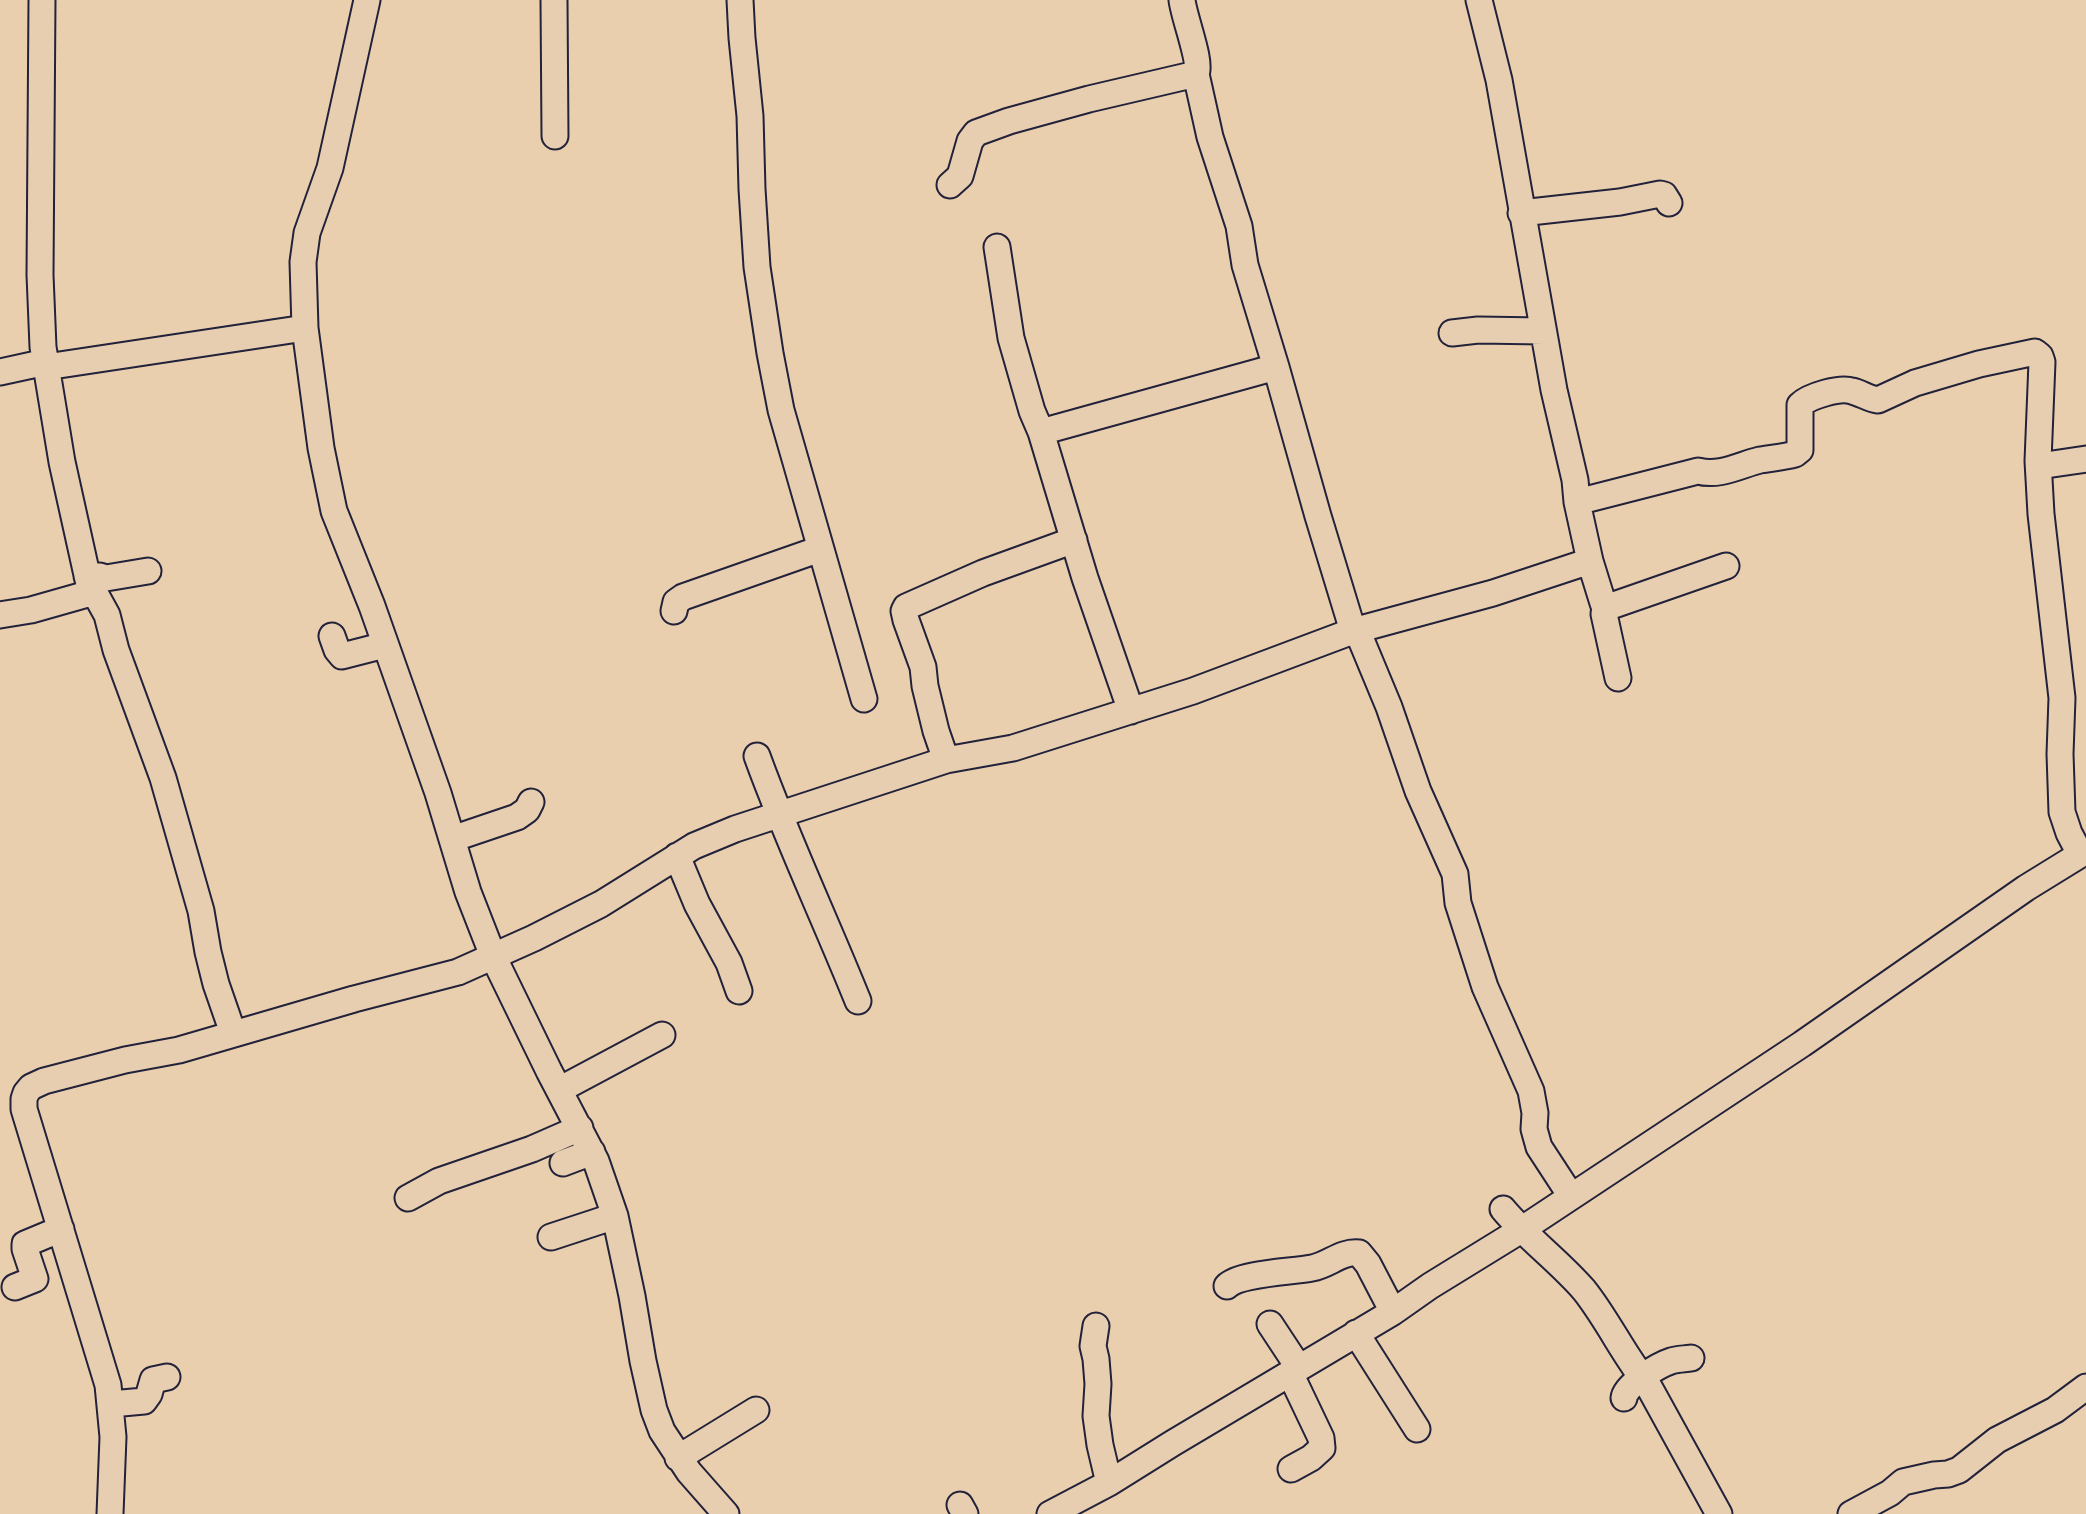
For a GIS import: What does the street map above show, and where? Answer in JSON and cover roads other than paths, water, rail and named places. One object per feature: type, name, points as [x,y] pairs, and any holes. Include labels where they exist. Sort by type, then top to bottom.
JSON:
[{"type":"street","points":[[42,0],[40,275],[46,365],[62,462],[89,584],[106,615],[116,650],[163,778],[201,911],[216,984],[233,1033]]},
{"type":"street","points":[[367,0],[330,168],[307,233],[302,284],[301,328],[321,448],[334,511],[372,606],[374,648],[438,793],[468,892],[493,956],[559,1090],[577,1158],[611,1217],[654,1410],[662,1431],[678,1458],[726,1514]]},
{"type":"street","points":[[554,0],[555,136]]},
{"type":"street","points":[[740,0],[750,116],[752,189],[761,294],[782,410],[864,699]]},
{"type":"street","points":[[1182,0],[1190,35],[1198,58],[1199,65],[1196,74],[1210,137],[1237,218],[1245,265],[1351,622],[1389,707],[1418,791],[1455,874],[1458,903],[1485,987],[1531,1091],[1535,1113],[1534,1129],[1539,1147],[1571,1196]]},
{"type":"street","points":[[1479,0],[1499,80],[1521,213],[1554,390],[1575,480],[1577,502],[1590,561],[1605,606],[1604,614],[1618,678]]},
{"type":"street","points":[[950,185],[960,176],[970,141],[976,133],[1089,99],[1196,74]]},
{"type":"street","points":[[1521,213],[1598,206],[1660,194],[1664,195],[1669,203]]},
{"type":"street","points":[[997,247],[1011,338],[1032,411],[1041,432],[1127,701]]},
{"type":"street","points":[[0,372],[301,328]]},
{"type":"street","points":[[1452,333],[1478,330],[1543,331]]},
{"type":"street","points":[[1050,1514],[1109,1483],[1173,1443],[1296,1380],[1363,1343],[1393,1312],[1430,1286],[1531,1240],[1571,1196],[1794,1049],[2026,888],[2083,852],[2069,833],[2062,812],[2060,754],[2062,698],[2041,514],[2039,466],[2042,362],[2040,356],[2035,352],[1979,364],[1915,383],[1878,400],[1850,390],[1819,395],[1805,400],[1800,405],[1800,450],[1795,454],[1758,461],[1731,470],[1704,473],[1698,471],[1577,502]]},
{"type":"street","points":[[1041,432],[1276,367]]},
{"type":"street","points":[[2039,466],[2086,459]]},
{"type":"street","points":[[942,748],[925,686],[923,667],[904,615],[906,607],[983,573],[1074,540]]},
{"type":"street","points":[[674,612],[676,602],[683,597],[820,549]]},
{"type":"street","points":[[110,1514],[113,1437],[108,1385],[24,1109],[24,1099],[31,1087],[44,1081],[125,1060],[179,1050],[354,998],[458,972],[601,904],[677,856],[710,840],[774,803],[942,748],[1013,748],[1127,701],[1193,691],[1351,622],[1493,593],[1590,561]]},
{"type":"street","points":[[1605,606],[1611,606],[1726,566]]},
{"type":"street","points":[[0,615],[31,610],[89,584],[95,575],[106,578],[148,571]]},
{"type":"street","points":[[332,636],[337,650],[342,656],[374,648]]},
{"type":"street","points":[[757,756],[774,803],[858,1001]]},
{"type":"street","points":[[452,839],[517,817],[527,810],[531,802]]},
{"type":"street","points":[[677,856],[697,904],[729,963],[739,991]]},
{"type":"street","points":[[559,1090],[662,1035]]},
{"type":"street","points":[[408,1198],[439,1181],[569,1133]]},
{"type":"street","points":[[1503,1209],[1531,1240],[1571,1276],[1618,1338],[1670,1423],[1719,1514]]},
{"type":"street","points":[[552,1237],[611,1217]]},
{"type":"street","points":[[15,1287],[35,1280],[25,1244],[61,1229]]},
{"type":"street","points":[[1226,1286],[1232,1281],[1315,1268],[1352,1252],[1359,1253],[1368,1264],[1393,1312]]},
{"type":"street","points":[[1270,1324],[1321,1438],[1322,1448],[1311,1458],[1291,1469]]},
{"type":"street","points":[[1096,1326],[1093,1346],[1098,1384],[1096,1416],[1100,1445],[1109,1483]]},
{"type":"street","points":[[1363,1343],[1416,1429]]},
{"type":"street","points":[[1624,1398],[1627,1390],[1642,1377],[1672,1360],[1691,1358]]},
{"type":"street","points":[[111,1404],[144,1401],[149,1394],[153,1380],[166,1377]]},
{"type":"street","points":[[1851,1514],[1890,1493],[1904,1482],[1934,1475],[1948,1474],[1959,1470],[1997,1440],[2055,1410],[2086,1387]]},
{"type":"street","points":[[678,1458],[756,1410]]}]
